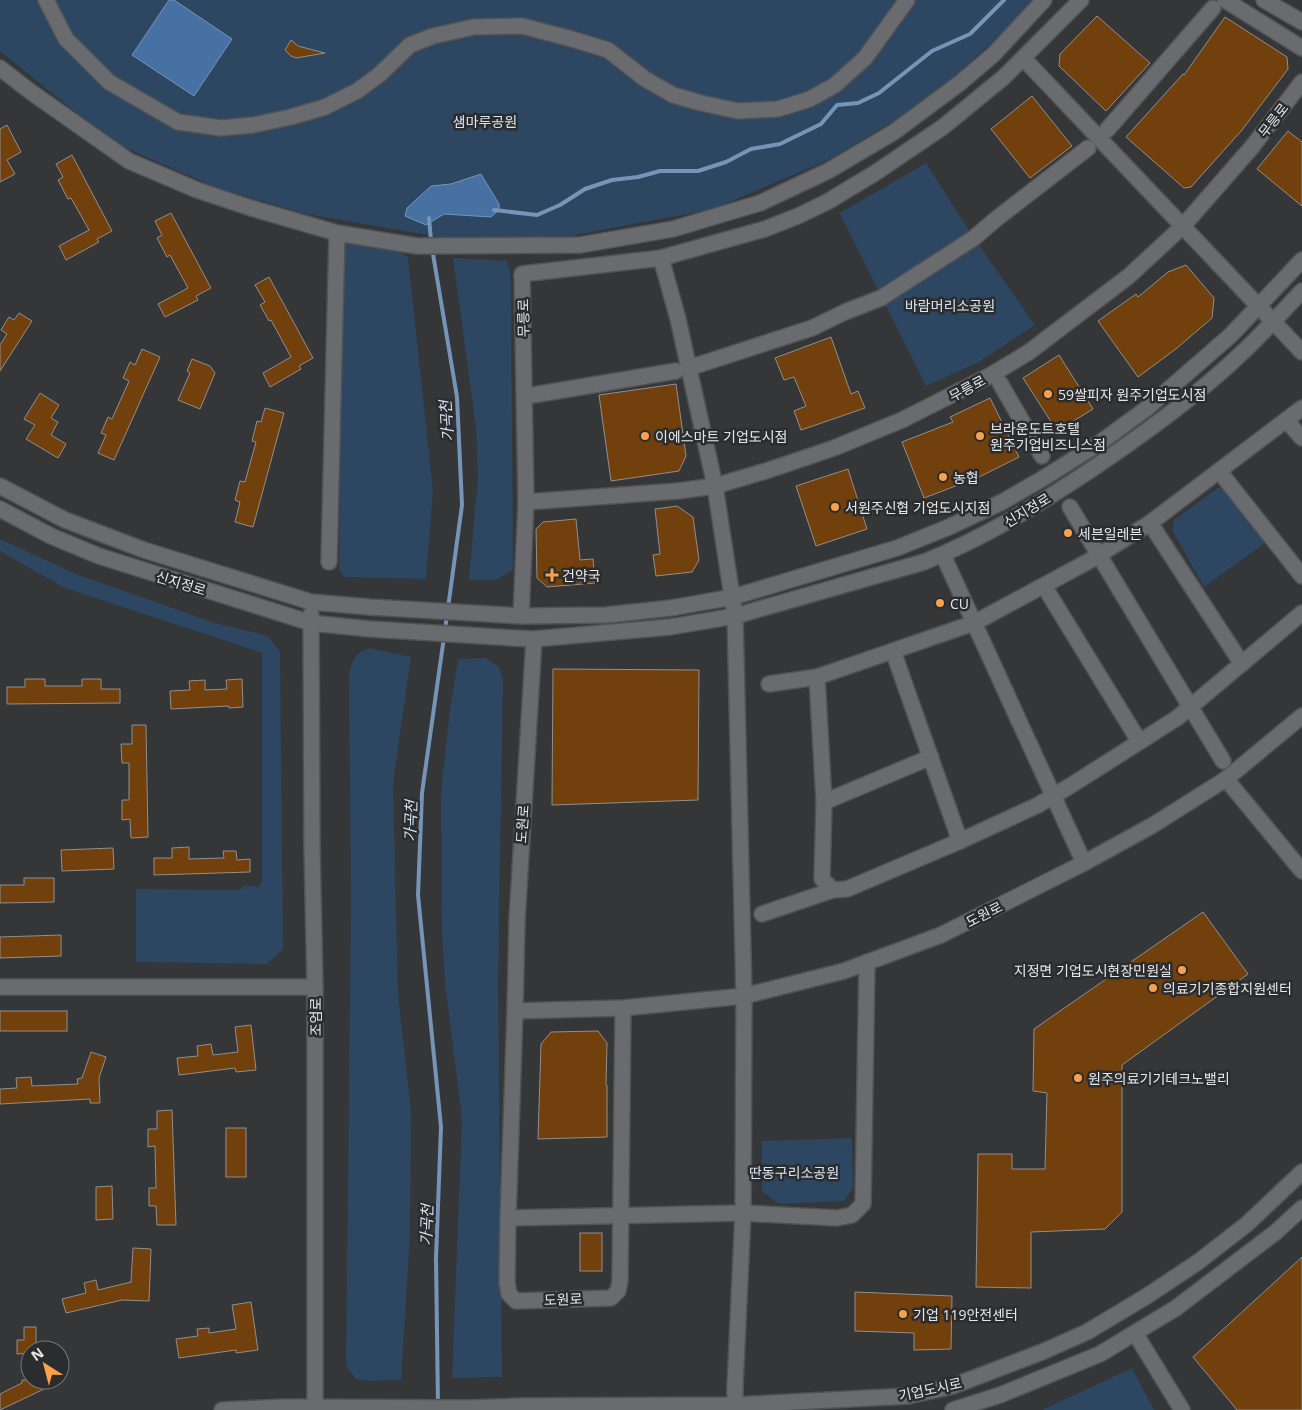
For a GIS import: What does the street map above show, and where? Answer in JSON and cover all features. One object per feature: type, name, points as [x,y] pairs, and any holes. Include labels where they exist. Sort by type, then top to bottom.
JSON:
[{"type":"street","points":[[46,0],[66,39],[109,82],[178,122],[220,128],[262,123],[325,107],[357,91],[379,75],[410,44],[433,36],[474,27],[522,26],[608,50],[645,79],[673,94],[701,103],[738,111],[778,109],[810,99],[841,80],[865,58],[907,0]]},
{"type":"street","points":[[0,68],[129,161],[197,190],[250,208],[337,233],[417,246],[580,245],[673,229],[760,203],[828,171],[894,132],[960,83],[994,54],[1044,0]]},
{"type":"street","name":"무릉로","points":[[520,616],[526,502],[522,274],[661,258],[765,228],[798,216],[827,202],[874,174],[943,127],[1024,59],[1081,0]]},
{"type":"street","points":[[1264,0],[1302,22]]},
{"type":"street","points":[[1107,130],[1219,4],[1302,48]]},
{"type":"street","points":[[1024,59],[1302,352]]},
{"type":"street","name":"무릉로","points":[[526,502],[678,491],[714,486],[834,448],[902,420],[991,375],[1029,352],[1129,276],[1183,226],[1252,147],[1302,82]]},
{"type":"street","points":[[698,365],[812,328],[845,312],[881,298],[974,238],[1088,148]]},
{"type":"street","points":[[329,562],[337,233]]},
{"type":"street","points":[[661,258],[678,319],[714,486],[735,616],[744,996],[742,1213],[735,1408]]},
{"type":"street","points":[[1258,305],[1302,260]]},
{"type":"street","name":"신지정로","points":[[0,510],[51,536],[99,556],[311,623],[370,629],[534,639],[670,627],[735,616],[868,579],[943,554],[996,529],[1118,452],[1158,423],[1245,350],[1302,291]]},
{"type":"street","name":"신지정로","points":[[0,486],[65,520],[135,547],[312,602],[520,616],[606,615],[671,608],[733,597],[897,548],[1002,502],[1098,444],[1146,409],[1231,335],[1258,305]]},
{"type":"street","points":[[533,395],[676,371]]},
{"type":"street","points":[[1000,383],[1042,456]]},
{"type":"street","points":[[769,684],[816,677],[974,623],[1126,539],[1302,408]]},
{"type":"street","points":[[1286,420],[1302,438]]},
{"type":"street","points":[[1219,471],[1302,576]]},
{"type":"street","points":[[1070,507],[1094,558],[1190,706],[1223,761]]},
{"type":"street","points":[[1150,523],[1242,664]]},
{"type":"street","points":[[943,554],[1084,863]]},
{"type":"street","points":[[1044,586],[1139,741]]},
{"type":"street","name":"조엄로","points":[[312,602],[312,847],[316,987],[315,1408]]},
{"type":"street","points":[[762,914],[833,890],[847,889],[960,841],[1038,805],[1177,718],[1302,614]]},
{"type":"street","name":"도원로","points":[[534,639],[516,920],[516,1010],[507,1282],[509,1294],[516,1301],[611,1298],[618,1292],[620,1282],[623,1008]]},
{"type":"street","points":[[893,651],[960,841]]},
{"type":"street","points":[[816,677],[824,802],[822,879],[833,890]]},
{"type":"street","name":"도원로","points":[[516,1010],[623,1008],[744,996],[844,970],[941,935],[1084,863],[1153,825],[1226,779],[1302,716]]},
{"type":"street","points":[[824,802],[931,756]]},
{"type":"street","points":[[1226,779],[1302,871]]},
{"type":"street","points":[[508,1218],[742,1213],[837,1218],[852,1215],[863,1204],[867,962]]},
{"type":"street","points":[[0,987],[316,987]]},
{"type":"street","name":"기업도시로","points":[[222,1410],[315,1408],[735,1408],[908,1396],[953,1386],[1042,1352],[1087,1332],[1147,1296],[1198,1262],[1248,1224],[1302,1172]]},
{"type":"street","name":"기업도시로","points":[[952,1410],[1000,1395],[1100,1354],[1176,1308],[1276,1232],[1302,1208]]},
{"type":"street","points":[[1134,1333],[1182,1410]]},
{"type":"green space","name":"샘마루공원","points":[[0,0],[1032,0],[1002,33],[961,71],[894,121],[828,160],[714,209],[559,238],[481,244],[306,214],[215,187],[112,142],[0,51]]},
{"type":"green space","name":"바람머리소공원","points":[[926,163],[974,238],[1035,325],[977,363],[926,386],[840,214],[838,214]]},
{"type":"green space","points":[[342,243],[396,250],[408,257],[433,491],[426,579],[345,577],[339,570]]},
{"type":"green space","points":[[453,258],[507,261],[511,277],[513,570],[496,580],[469,580],[478,476],[476,428]]},
{"type":"green space","points":[[1218,488],[1227,490],[1266,542],[1204,587],[1172,530],[1174,520]]},
{"type":"green space","points":[[0,539],[76,574],[215,623],[268,636],[280,652],[283,949],[267,964],[136,962],[136,889],[240,890],[244,885],[258,887],[262,882],[262,653],[65,588],[0,551]]},
{"type":"green space","points":[[369,648],[411,657],[393,783],[398,994],[411,1110],[410,1235],[401,1380],[366,1381],[356,1379],[346,1365],[351,901],[349,673],[355,657],[360,652]]},
{"type":"green space","points":[[486,658],[499,667],[503,680],[498,984],[502,1377],[452,1378],[462,1119],[445,983],[442,934],[441,792],[450,709],[458,659]]},
{"type":"green space","name":"딴동구리소공원","points":[[852,1138],[853,1188],[844,1201],[779,1204],[762,1191],[762,1141]]},
{"type":"green space","points":[[1132,1368],[1154,1410],[1042,1410]]},
{"type":"shaded area","points":[[169,0],[174,0],[232,39],[194,96],[132,55]]},
{"type":"shaded area","points":[[481,174],[499,204],[499,210],[491,217],[444,214],[426,225],[405,216],[407,208],[431,186],[451,184]]},
{"type":"building","points":[[1097,16],[1150,63],[1106,111],[1059,66],[1060,54]]},
{"type":"building","points":[[1225,17],[1287,57],[1288,69],[1242,130],[1191,187],[1184,188],[1126,137],[1184,75]]},
{"type":"building","points":[[291,40],[298,46],[325,53],[296,58],[285,50]]},
{"type":"building","points":[[1032,96],[1072,146],[1030,178],[991,129]]},
{"type":"building","points":[[7,125],[21,152],[7,160],[15,174],[0,182],[0,129]]},
{"type":"building","points":[[1288,131],[1302,142],[1302,206],[1257,169]]},
{"type":"building","points":[[72,155],[112,231],[97,239],[99,242],[66,260],[59,246],[89,230],[71,198],[68,199],[58,180],[63,177],[56,164]]},
{"type":"building","points":[[171,213],[211,288],[196,296],[198,300],[165,317],[158,304],[188,288],[170,255],[167,257],[157,238],[162,235],[155,221]]},
{"type":"building","points":[[1186,265],[1214,298],[1212,318],[1177,348],[1138,377],[1098,321],[1136,294],[1138,297],[1168,272]]},
{"type":"building","points":[[269,277],[313,358],[299,366],[301,369],[270,387],[263,373],[291,357],[271,320],[269,321],[260,305],[265,302],[255,285]]},
{"type":"building","points":[[19,313],[32,321],[0,371],[0,345],[7,334],[1,330],[9,317],[14,320]]},
{"type":"building","points":[[831,337],[851,394],[858,391],[865,408],[801,430],[794,411],[806,406],[794,377],[784,380],[775,358]]},
{"type":"building","points":[[142,349],[160,357],[114,460],[98,453],[106,435],[101,433],[108,417],[112,419],[129,381],[123,378],[130,362],[135,365]]},
{"type":"building","points":[[1059,355],[1093,409],[1057,431],[1023,378]]},
{"type":"building","points":[[192,359],[210,366],[215,373],[200,409],[178,400],[190,373],[187,371]]},
{"type":"building","points":[[676,384],[686,456],[679,471],[611,481],[599,395]]},
{"type":"building","points":[[40,393],[59,405],[51,418],[58,422],[51,435],[66,444],[58,458],[26,439],[35,425],[24,419]]},
{"type":"building","points":[[990,398],[1019,457],[979,477],[924,498],[902,442],[953,422],[950,417]]},
{"type":"building","points":[[265,408],[284,413],[253,527],[235,522],[240,502],[235,500],[240,481],[245,482],[256,442],[252,441],[257,421],[261,422]]},
{"type":"building","points":[[848,469],[867,529],[816,546],[796,486]]},
{"type":"building","points":[[677,506],[693,517],[699,560],[692,572],[656,576],[653,555],[660,554],[655,509]]},
{"type":"building","points":[[576,519],[580,560],[593,559],[595,583],[547,587],[537,578],[536,529],[543,522]]},
{"type":"building","points":[[553,669],[699,670],[698,800],[552,805]]},
{"type":"building","points":[[25,679],[45,679],[45,686],[82,686],[82,679],[101,679],[101,689],[120,689],[120,703],[7,704],[7,687],[25,687]]},
{"type":"building","points":[[242,679],[243,707],[171,709],[170,691],[190,690],[189,681],[205,680],[205,690],[227,689],[226,680]]},
{"type":"building","points":[[132,725],[146,725],[148,837],[131,838],[130,819],[122,820],[122,800],[129,800],[129,763],[122,763],[121,744],[132,744]]},
{"type":"building","points":[[189,847],[189,859],[224,858],[223,851],[236,851],[237,860],[250,859],[250,872],[154,875],[154,858],[172,858],[172,848]]},
{"type":"building","points":[[113,848],[114,869],[62,871],[61,850]]},
{"type":"building","points":[[24,878],[54,878],[54,902],[0,903],[0,885],[24,885]]},
{"type":"building","name":"원주의료기기테크노밸리","points":[[1203,912],[1248,974],[1122,1065],[1122,1212],[1105,1229],[1031,1232],[1031,1288],[976,1287],[978,1154],[1012,1154],[1012,1169],[1045,1169],[1047,1093],[1033,1091],[1034,1029]]},
{"type":"building","points":[[61,935],[61,956],[0,958],[0,937]]},
{"type":"building","points":[[0,1011],[67,1011],[67,1031],[0,1031]]},
{"type":"building","points":[[251,1025],[256,1070],[236,1072],[235,1068],[179,1075],[177,1058],[198,1056],[197,1046],[211,1044],[213,1055],[238,1052],[235,1027]]},
{"type":"building","points":[[598,1031],[607,1043],[607,1137],[538,1139],[541,1044],[551,1032]]},
{"type":"building","points":[[91,1052],[106,1057],[99,1078],[100,1103],[90,1103],[90,1099],[0,1104],[0,1089],[17,1088],[16,1078],[31,1077],[32,1086],[78,1084],[77,1079],[82,1078]]},
{"type":"building","points":[[172,1110],[176,1225],[157,1225],[156,1206],[149,1206],[149,1188],[156,1188],[155,1146],[148,1147],[148,1129],[157,1129],[157,1111]]},
{"type":"building","points":[[226,1128],[246,1128],[246,1177],[226,1177]]},
{"type":"building","points":[[112,1186],[113,1219],[96,1220],[96,1187]]},
{"type":"building","points":[[580,1233],[602,1233],[602,1271],[580,1271]]},
{"type":"building","points":[[133,1248],[151,1249],[149,1301],[122,1300],[66,1313],[62,1299],[86,1293],[84,1283],[96,1280],[98,1290],[131,1282]]},
{"type":"building","points":[[1302,1257],[1302,1410],[1237,1410],[1193,1357]]},
{"type":"building","name":"기업 119안전센터","points":[[855,1292],[952,1296],[951,1349],[914,1350],[914,1333],[855,1331]]},
{"type":"building","points":[[251,1302],[258,1350],[236,1353],[236,1350],[179,1358],[176,1339],[198,1336],[197,1329],[209,1328],[209,1333],[236,1329],[232,1305]]},
{"type":"building","points":[[24,1327],[36,1327],[36,1340],[24,1340]]},
{"type":"building","points":[[17,1340],[20,1340],[20,1354],[17,1354]]},
{"type":"building","points":[[20,1384],[20,1390],[42,1390],[0,1410],[0,1394]]},
{"type":"waterway","points":[[494,210],[537,215],[560,205],[585,189],[612,180],[638,177],[660,171],[698,171],[726,162],[751,149],[780,144],[821,124],[837,105],[858,103],[879,93],[932,51],[970,34],[1004,0]]},
{"type":"waterway","points":[[429,218],[431,241]]},
{"type":"waterway","name":"가곡천","points":[[432,248],[457,397],[462,505],[448,608]]},
{"type":"waterway","name":"가곡천","points":[[445,630],[447,615]]},
{"type":"waterway","name":"가곡천","points":[[438,1405],[436,1258],[441,1127],[418,895],[422,793],[444,637]]},
{"type":"place","name":"59쌀피자 원주기업도시점","points":[[1048,394]]},
{"type":"place","name":"이에스마트 기업도시점","points":[[645,436]]},
{"type":"place","name":"브라운도트호텔 원주기업비즈니스점","points":[[980,436]]},
{"type":"place","name":"농협","points":[[943,477]]},
{"type":"place","name":"서원주신협 기업도시지점","points":[[835,507]]},
{"type":"place","name":"세븐일레븐","points":[[1068,533]]},
{"type":"place","name":"건약국","points":[[552,575]]},
{"type":"place","name":"CU","points":[[940,603]]},
{"type":"place","name":"지정면 기업도시현장민원실","points":[[1182,970]]},
{"type":"place","name":"의료기기종합지원센터","points":[[1153,988]]},
{"type":"place","name":"원주의료기기테크노밸리","points":[[1078,1078]]},
{"type":"place","name":"기업 119안전센터","points":[[903,1314]]}]
